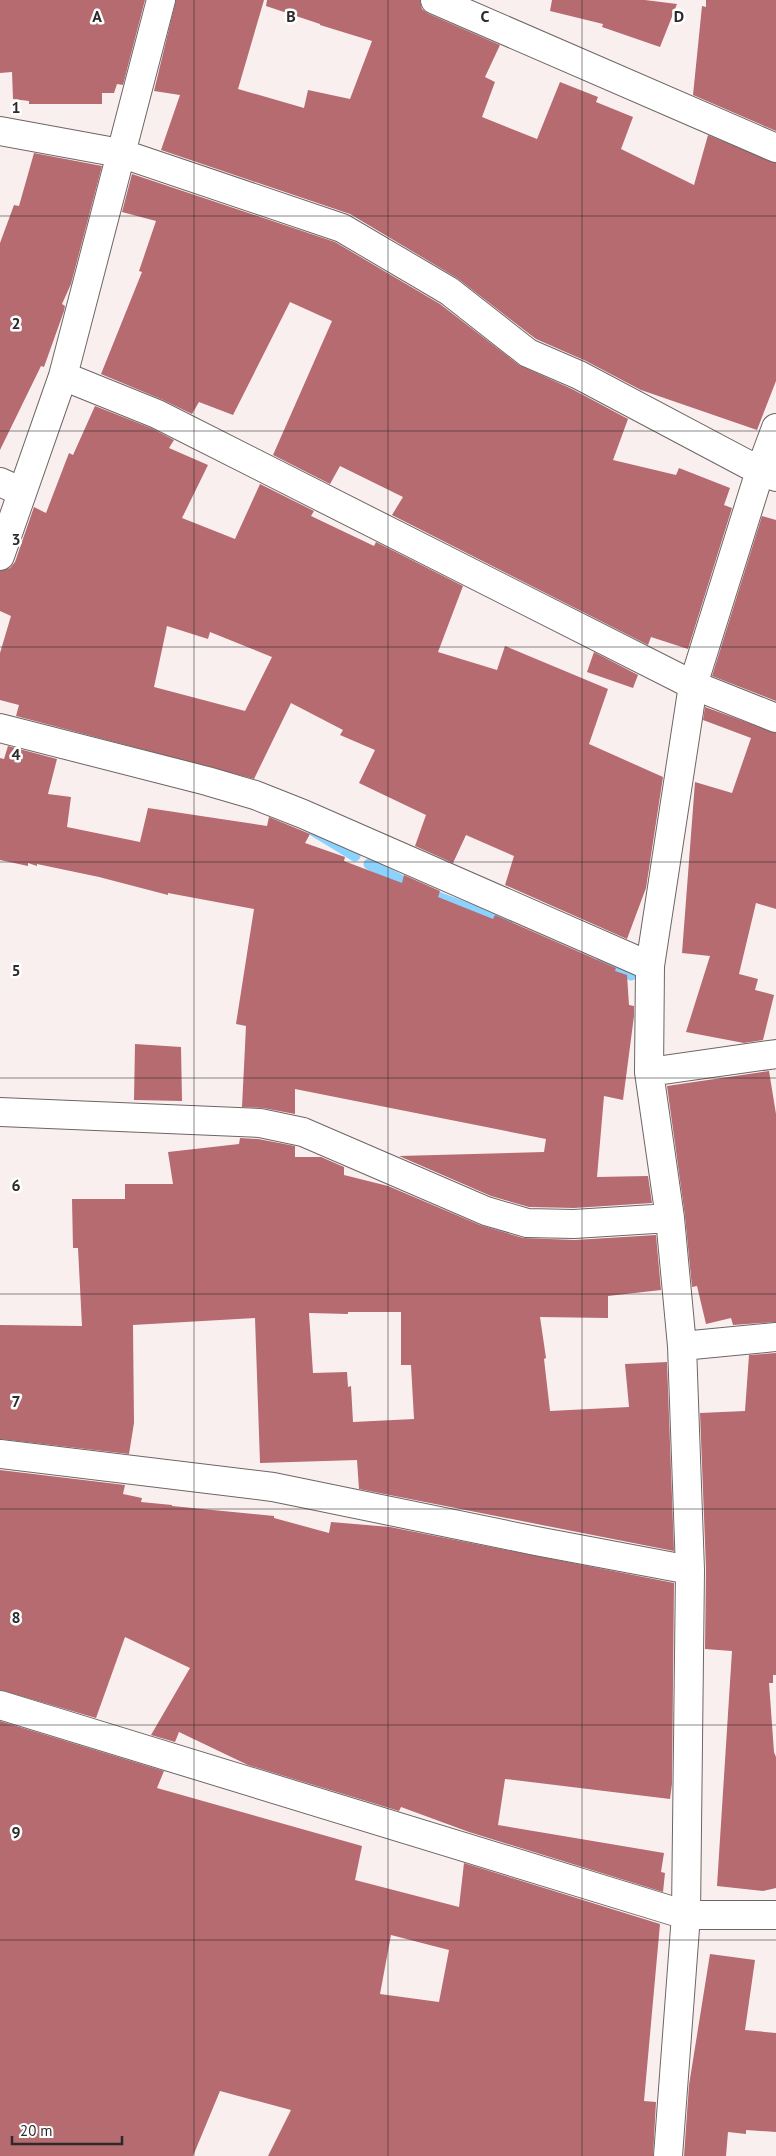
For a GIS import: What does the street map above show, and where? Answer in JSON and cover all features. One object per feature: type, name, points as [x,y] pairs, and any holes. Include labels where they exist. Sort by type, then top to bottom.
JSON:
[{"type":"street","points":[[0,556],[11,487],[63,376],[120,153],[162,0]]},
{"type":"street","points":[[436,0],[776,148]]},
{"type":"street","points":[[0,131],[120,153],[342,228],[449,291],[528,353],[579,375],[768,474]]},
{"type":"street","points":[[63,376],[157,414],[693,685],[776,718]]},
{"type":"street","points":[[668,2156],[686,1915],[690,1570],[682,1346],[670,1218],[649,1072],[650,966],[693,685],[768,474],[776,428]]},
{"type":"street","points":[[0,728],[255,795],[303,814],[650,966]]},
{"type":"street","points":[[649,1072],[776,1054]]},
{"type":"street","points":[[0,1112],[260,1122],[303,1132],[486,1211],[527,1222],[574,1224],[670,1218]]},
{"type":"street","points":[[682,1346],[776,1338]]},
{"type":"street","points":[[0,1454],[273,1487],[536,1541],[690,1570]]},
{"type":"street","points":[[0,1705],[686,1915],[776,1915]]},
{"type":"building","points":[[0,0],[145,0],[123,85],[117,84],[114,93],[102,93],[102,104],[29,104],[29,101],[13,99],[12,72],[0,73]]},
{"type":"building","points":[[176,0],[264,0],[238,89],[304,108],[308,90],[350,99],[372,41],[266,6],[267,0],[420,0],[422,9],[429,14],[500,45],[485,77],[495,82],[482,117],[537,139],[560,82],[598,97],[596,102],[633,117],[621,149],[694,185],[708,135],[776,163],[776,381],[757,430],[641,390],[586,361],[536,339],[457,278],[350,214],[161,150],[180,95],[154,91]]},
{"type":"building","points":[[552,0],[645,0],[677,4],[660,47],[602,27],[603,24],[550,11]]},
{"type":"building","points":[[706,0],[776,0],[776,131],[693,95],[702,6],[706,7]]},
{"type":"building","points":[[34,153],[102,166],[71,284],[62,304],[65,306],[64,311],[44,367],[41,366],[0,450],[0,243],[14,205],[19,206]]},
{"type":"building","points":[[132,174],[335,242],[440,304],[519,365],[572,389],[628,419],[613,460],[676,475],[679,468],[730,488],[724,505],[732,508],[688,649],[651,637],[648,645],[392,515],[403,497],[340,466],[330,484],[273,455],[332,321],[290,302],[233,415],[199,402],[192,414],[101,374],[142,272],[139,271],[156,221],[122,212]]},
{"type":"building","points":[[95,406],[151,428],[174,440],[169,448],[208,465],[182,518],[235,539],[260,484],[314,511],[311,516],[374,546],[376,542],[463,586],[438,652],[497,670],[505,646],[608,689],[589,744],[663,777],[646,888],[627,939],[505,885],[514,856],[466,835],[453,863],[415,846],[426,815],[359,783],[375,750],[340,735],[343,730],[291,703],[254,779],[16,716],[19,705],[0,700],[0,653],[11,616],[0,611],[0,571],[10,568],[15,562],[34,507],[46,513],[69,453],[73,455]],"holes":[[[167,626],[208,639],[210,632],[272,657],[245,711],[154,687]]]},
{"type":"building","points":[[762,516],[776,520],[776,701],[712,676]]},
{"type":"building","points":[[594,652],[638,675],[633,688],[587,672]]},
{"type":"building","points":[[705,707],[776,733],[776,909],[756,903],[739,974],[758,979],[755,990],[774,995],[763,1040],[744,1043],[686,1032],[710,956],[682,953],[695,782],[732,793],[751,738],[703,720]]},
{"type":"building","points":[[8,746],[57,759],[48,794],[71,797],[67,827],[140,842],[148,808],[267,826],[269,817],[310,834],[305,843],[345,857],[344,861],[402,883],[404,875],[440,891],[438,897],[493,919],[495,915],[616,968],[615,971],[627,975],[629,1005],[634,1006],[634,1016],[623,1100],[604,1096],[597,1177],[648,1176],[652,1203],[574,1208],[529,1207],[491,1196],[399,1156],[544,1152],[546,1139],[295,1089],[295,1114],[263,1108],[242,1107],[246,1026],[236,1024],[254,909],[168,893],[168,895],[99,877],[37,864],[37,866],[28,863],[28,866],[0,860],[0,758],[4,759]]},
{"type":"building","points":[[135,1044],[181,1047],[182,1101],[134,1100]]},
{"type":"building","points":[[769,1071],[776,1114],[776,1322],[733,1325],[731,1318],[706,1324],[697,1286],[692,1287],[685,1216],[667,1086]]},
{"type":"building","points":[[240,1138],[258,1139],[295,1146],[295,1157],[321,1157],[344,1167],[344,1175],[388,1186],[480,1225],[523,1238],[575,1240],[656,1235],[661,1290],[608,1296],[608,1318],[540,1317],[546,1358],[544,1359],[550,1411],[629,1407],[625,1364],[667,1362],[674,1551],[359,1489],[357,1460],[260,1463],[255,1318],[133,1325],[134,1423],[129,1454],[0,1439],[0,1325],[82,1326],[78,1248],[73,1248],[72,1199],[125,1199],[125,1184],[173,1184],[168,1152],[239,1144]],"holes":[[[401,1312],[401,1365],[411,1365],[414,1419],[353,1422],[351,1386],[348,1387],[347,1372],[313,1373],[309,1313]]]},
{"type":"building","points":[[776,1353],[776,1675],[773,1675],[773,1683],[769,1683],[774,1752],[776,1757],[776,1888],[763,1891],[717,1886],[732,1651],[705,1649],[706,1569],[700,1413],[745,1411],[749,1355]]},
{"type":"building","points":[[0,1470],[125,1485],[123,1494],[142,1498],[141,1502],[274,1516],[274,1518],[329,1533],[331,1522],[390,1527],[674,1583],[672,1784],[670,1799],[505,1779],[498,1825],[664,1853],[661,1872],[665,1873],[663,1892],[469,1832],[401,1807],[399,1811],[248,1765],[179,1732],[175,1742],[151,1735],[190,1668],[125,1637],[96,1718],[0,1690]]},
{"type":"building","points":[[0,1721],[164,1771],[157,1788],[362,1846],[355,1880],[459,1907],[464,1863],[660,1924],[644,2101],[656,2102],[653,2156],[268,2156],[291,2110],[220,2091],[193,2156],[0,2156]],"holes":[[[391,1935],[449,1950],[439,2002],[380,1994]]]},
{"type":"building","points":[[710,1954],[755,1960],[745,2030],[776,2033],[776,2132],[746,2130],[746,2134],[728,2132],[726,2156],[684,2156],[689,2085]]},
{"type":"waterway","points":[[314,831],[355,856]]},
{"type":"waterway","points":[[369,864],[424,892],[507,923]]},
{"type":"waterway","points":[[602,962],[631,975]]}]
